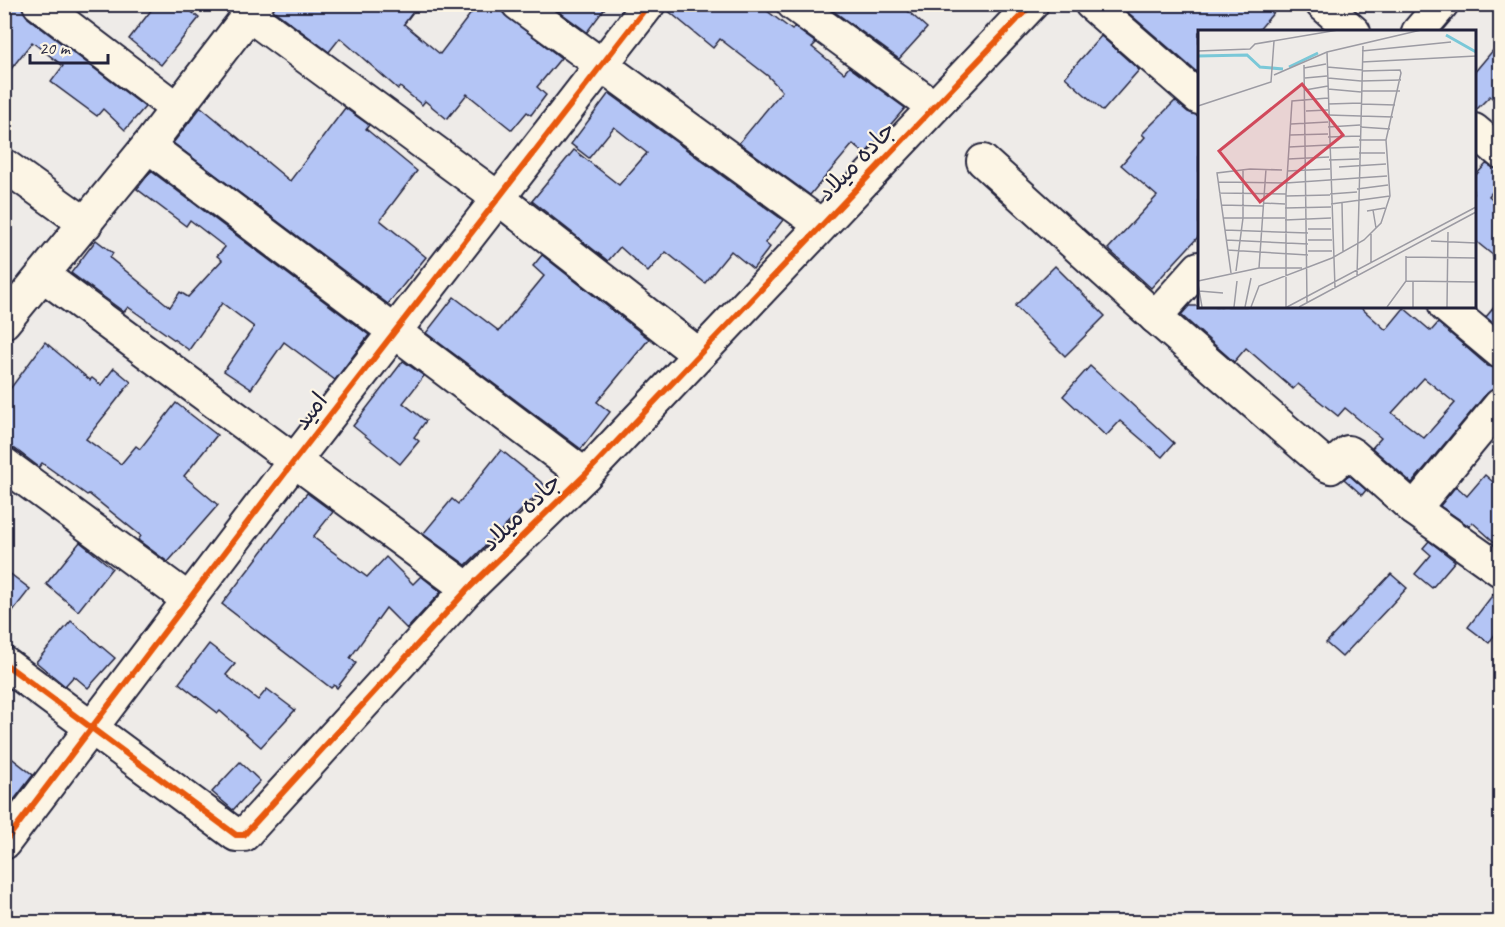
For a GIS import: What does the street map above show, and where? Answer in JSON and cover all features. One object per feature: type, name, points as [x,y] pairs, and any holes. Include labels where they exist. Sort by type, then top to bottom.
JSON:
[{"type":"street","points":[[39,4],[177,109]]},
{"type":"street","points":[[518,4],[820,225]]},
{"type":"street","name":"امید","points":[[7,835],[93,727],[295,460],[649,4]]},
{"type":"street","points":[[793,4],[934,107]]},
{"type":"street","name":"جاده میلاد","points":[[4,663],[236,835],[243,835],[468,589],[585,475],[1032,4]]},
{"type":"street","points":[[1092,4],[1198,97]]},
{"type":"street","points":[[1322,4],[1352,30]]},
{"type":"street","points":[[1420,30],[1442,4]]},
{"type":"street","points":[[4,322],[86,224],[253,10],[698,354]]},
{"type":"street","points":[[1475,132],[1500,152]]},
{"type":"street","points":[[148,146],[585,475]]},
{"type":"street","points":[[983,161],[1155,317],[1326,465],[1330,467],[1348,452],[1414,509],[1500,570]]},
{"type":"street","points":[[4,165],[86,224]]},
{"type":"street","points":[[1155,317],[1198,269]]},
{"type":"street","points":[[44,276],[468,589]]},
{"type":"street","points":[[1447,308],[1500,352]]},
{"type":"street","points":[[1414,509],[1500,405]]},
{"type":"street","points":[[4,464],[189,600]]},
{"type":"building","points":[[14,4],[21,4],[28,18],[145,107],[125,130],[103,109],[97,116],[51,82],[63,66],[32,42],[4,78],[4,17]]},
{"type":"building","points":[[156,4],[182,4],[199,18],[161,65],[129,39]]},
{"type":"building","points":[[275,4],[419,4],[404,24],[440,54],[478,4],[492,4],[561,58],[537,87],[546,95],[531,115],[527,112],[512,130],[467,94],[447,119],[425,101],[422,105],[400,87],[398,89],[340,38],[329,52],[273,10]]},
{"type":"building","points":[[549,4],[608,4],[587,32]]},
{"type":"building","points":[[667,4],[758,4],[792,30],[794,27],[816,43],[812,47],[844,73],[849,67],[905,108],[865,154],[853,144],[810,195],[739,143],[782,91],[768,76],[720,39],[713,48],[666,9]]},
{"type":"building","points":[[824,4],[900,4],[927,28],[899,59]]},
{"type":"building","points":[[1128,4],[1281,4],[1259,30],[1198,30],[1198,73],[1124,9]]},
{"type":"building","points":[[1101,36],[1139,70],[1103,111],[1065,77]]},
{"type":"building","points":[[1500,42],[1500,105],[1490,96],[1475,111],[1475,72]]},
{"type":"building","points":[[609,93],[783,220],[765,243],[770,247],[753,269],[731,251],[705,283],[666,252],[648,272],[620,247],[608,261],[532,201],[574,150],[619,185],[647,153],[614,127],[589,158],[571,144]]},
{"type":"building","points":[[1175,101],[1188,112],[1198,116],[1198,237],[1151,288],[1108,249],[1157,196],[1121,165],[1145,137],[1142,134]]},
{"type":"building","points":[[201,107],[290,181],[345,108],[369,125],[366,129],[417,171],[380,220],[426,257],[388,304],[173,143]]},
{"type":"building","points":[[1486,164],[1500,169],[1500,182],[1489,196],[1500,206],[1500,261],[1475,241],[1475,176]]},
{"type":"building","points":[[151,171],[369,335],[335,380],[284,342],[251,389],[224,371],[254,327],[222,303],[189,350],[128,307],[124,312],[71,273],[96,240],[113,253],[110,258],[170,307],[180,292],[188,297],[222,260],[217,256],[225,247],[190,220],[186,226],[137,189]]},
{"type":"building","points":[[542,255],[649,339],[597,402],[610,412],[581,449],[426,333],[454,297],[499,331],[544,276],[533,266]]},
{"type":"building","points":[[1055,266],[1105,316],[1065,356],[1015,306]]},
{"type":"building","points":[[1500,300],[1500,329],[1486,317]]},
{"type":"building","points":[[1189,306],[1198,306],[1198,308],[1361,308],[1386,330],[1404,308],[1431,331],[1438,323],[1488,366],[1500,369],[1500,387],[1486,394],[1412,483],[1372,448],[1381,438],[1345,408],[1338,416],[1298,384],[1293,389],[1246,348],[1234,362],[1181,315]],"holes":[[[1424,378],[1455,403],[1424,438],[1392,413]]]},
{"type":"building","points":[[45,342],[90,380],[92,378],[101,385],[114,368],[131,382],[86,439],[121,464],[136,446],[140,449],[176,403],[217,435],[184,476],[218,505],[168,562],[138,540],[141,536],[89,494],[87,495],[42,463],[39,467],[15,449],[4,446],[4,397]]},
{"type":"building","points":[[403,361],[424,376],[403,403],[426,421],[414,437],[419,441],[400,464],[353,426]]},
{"type":"building","points":[[1090,366],[1174,443],[1162,457],[1120,421],[1106,436],[1063,396]]},
{"type":"building","points":[[501,450],[546,486],[466,565],[423,534],[452,499],[458,504]]},
{"type":"building","points":[[1349,475],[1366,490],[1362,495],[1344,479]]},
{"type":"building","points":[[1485,475],[1500,488],[1500,547],[1472,522],[1469,526],[1440,506],[1456,486],[1467,496]]},
{"type":"building","points":[[307,493],[333,512],[313,537],[367,577],[386,557],[413,584],[421,576],[441,592],[407,629],[386,608],[350,658],[356,663],[337,688],[334,685],[331,688],[222,604]]},
{"type":"building","points":[[1429,541],[1455,561],[1432,588],[1415,574],[1431,555],[1423,548]]},
{"type":"building","points":[[80,542],[112,568],[78,611],[46,584]]},
{"type":"building","points":[[4,569],[30,589],[4,622]]},
{"type":"building","points":[[1391,574],[1407,588],[1342,657],[1326,643]]},
{"type":"building","points":[[1500,588],[1500,627],[1489,643],[1468,627]]},
{"type":"building","points":[[71,621],[115,658],[88,688],[74,676],[65,686],[36,662]]},
{"type":"building","points":[[209,644],[235,664],[226,675],[258,700],[267,689],[295,710],[261,747],[220,711],[218,713],[179,683]]},
{"type":"building","points":[[4,752],[33,775],[4,813]]},
{"type":"building","points":[[240,762],[260,781],[233,810],[212,792]]},
{"type":"cycle path","points":[[4,843],[295,460],[649,4]]},
{"type":"cycle path","points":[[4,663],[236,835],[244,835],[468,589],[585,475],[1032,4]]}]
